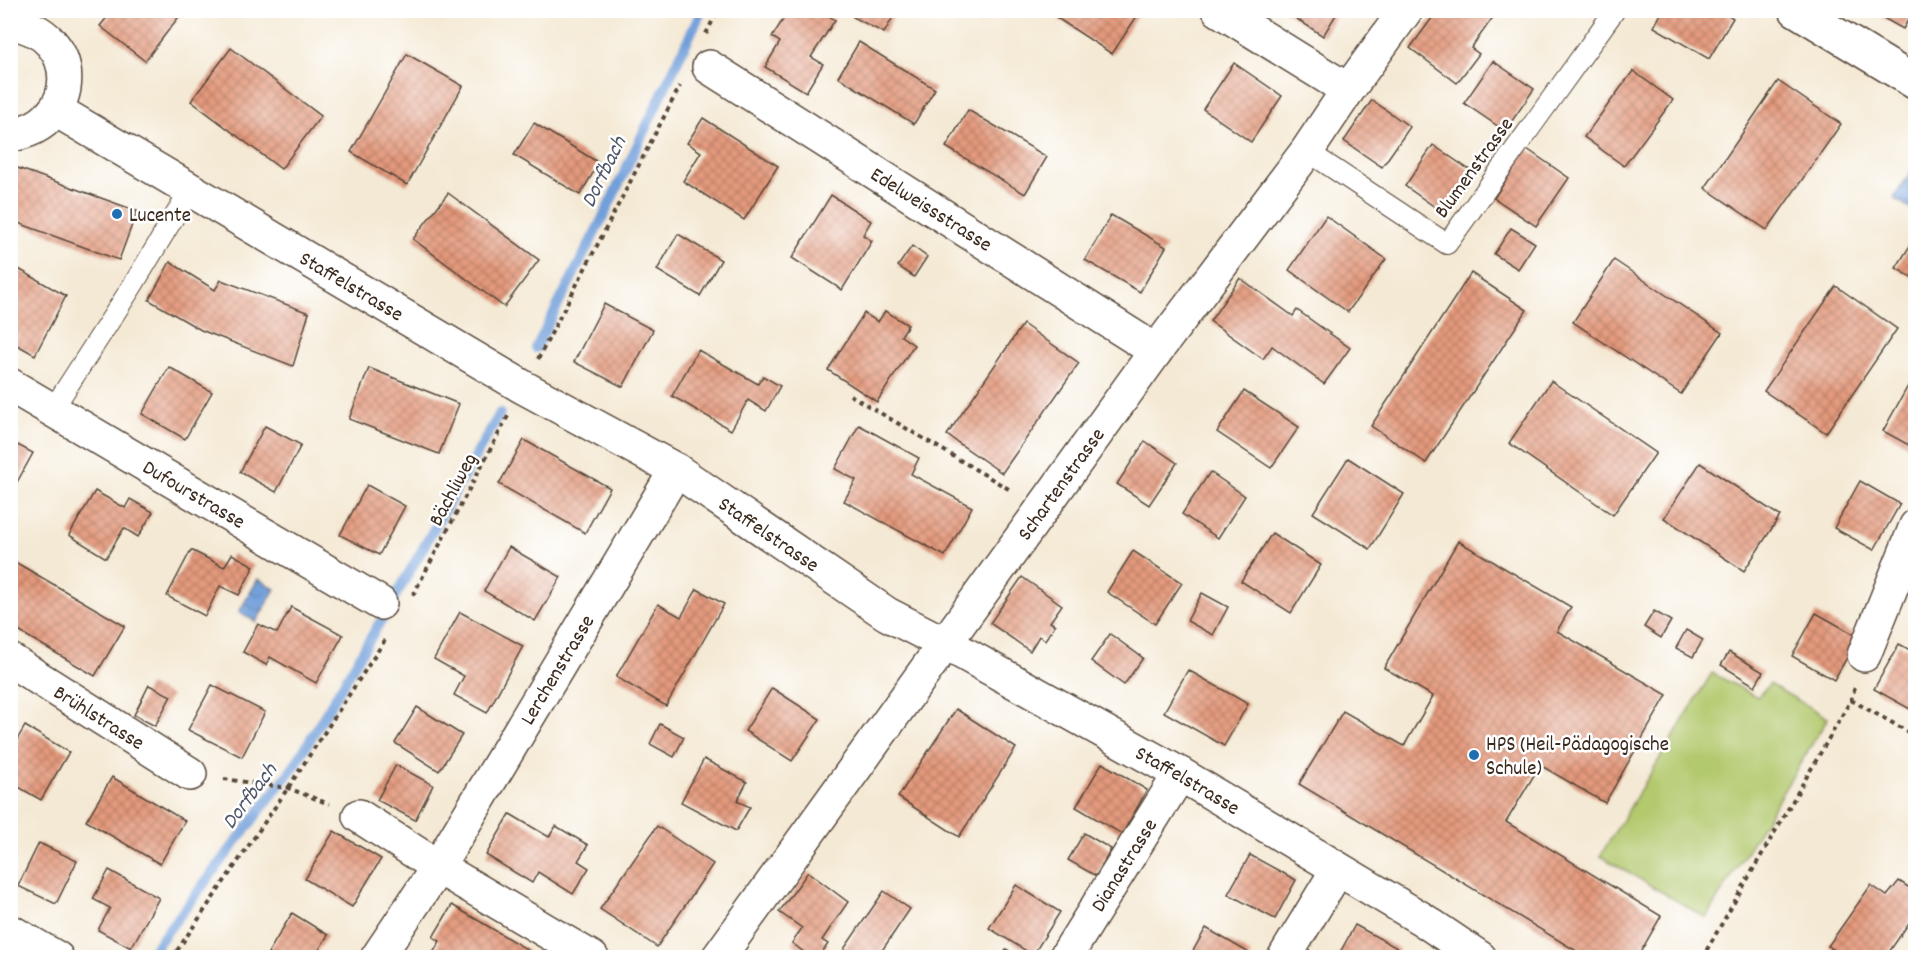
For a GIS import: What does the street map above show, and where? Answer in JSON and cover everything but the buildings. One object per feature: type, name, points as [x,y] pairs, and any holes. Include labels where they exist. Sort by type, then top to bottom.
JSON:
[{"type":"street","points":[[1219,10],[1348,90]]},
{"type":"street","name":"Schartenstrasse","points":[[718,957],[1156,351],[1307,151],[1406,10]]},
{"type":"street","points":[[1796,10],[1916,84]]},
{"type":"street","points":[[10,23],[25,25],[51,22],[64,68],[64,90],[56,110],[43,124],[26,133],[10,135]]},
{"type":"street","name":"Edelweissstrasse","points":[[699,61],[1156,351]]},
{"type":"street","name":"Staffelstrasse","points":[[56,110],[523,387],[676,470],[887,614],[1180,774],[1422,919],[1480,957]]},
{"type":"street","name":"Dufourstrasse","points":[[10,385],[394,604]]},
{"type":"street","name":"Lerchenstrasse","points":[[376,957],[438,867],[676,470]]},
{"type":"street","points":[[1864,655],[1916,526]]},
{"type":"street","name":"Brühlstrasse","points":[[10,660],[190,774]]},
{"type":"street","name":"Dianastrasse","points":[[1065,957],[1180,774]]},
{"type":"street","points":[[359,816],[438,867],[592,957]]},
{"type":"street","points":[[1284,957],[1338,869]]},
{"type":"street","points":[[10,931],[57,957]]},
{"type":"lane","name":"Blumenstrasse","points":[[1307,151],[1447,244],[1615,10]]},
{"type":"lane","points":[[53,409],[133,285],[191,189]]},
{"type":"path","name":"Bächliweg","points":[[394,604],[523,387],[699,61],[718,10]]},
{"type":"path","points":[[850,395],[1021,496]]},
{"type":"path","points":[[172,957],[288,788],[389,634]]},
{"type":"path","points":[[1702,957],[1851,700],[1864,655]]},
{"type":"path","points":[[1851,700],[1916,736]]},
{"type":"path","points":[[262,784],[288,788],[359,816]]},
{"type":"green space","points":[[1712,673],[1757,697],[1770,684],[1828,718],[1706,918],[1600,856]]},
{"type":"water","points":[[1915,165],[1915,202],[1911,209],[1894,198]]},
{"type":"water","points":[[258,579],[275,589],[256,622],[239,612]]},
{"type":"waterway","name":"Dorfbach","points":[[536,348],[603,217],[702,10]]},
{"type":"waterway","name":"Dorfbach","points":[[147,958],[295,765],[402,585],[500,413]]},
{"type":"place","name":"Lucente","points":[[117,214]]},
{"type":"place","name":"HPS (Heil-Pädagogische Schule)","points":[[1474,755]]}]
